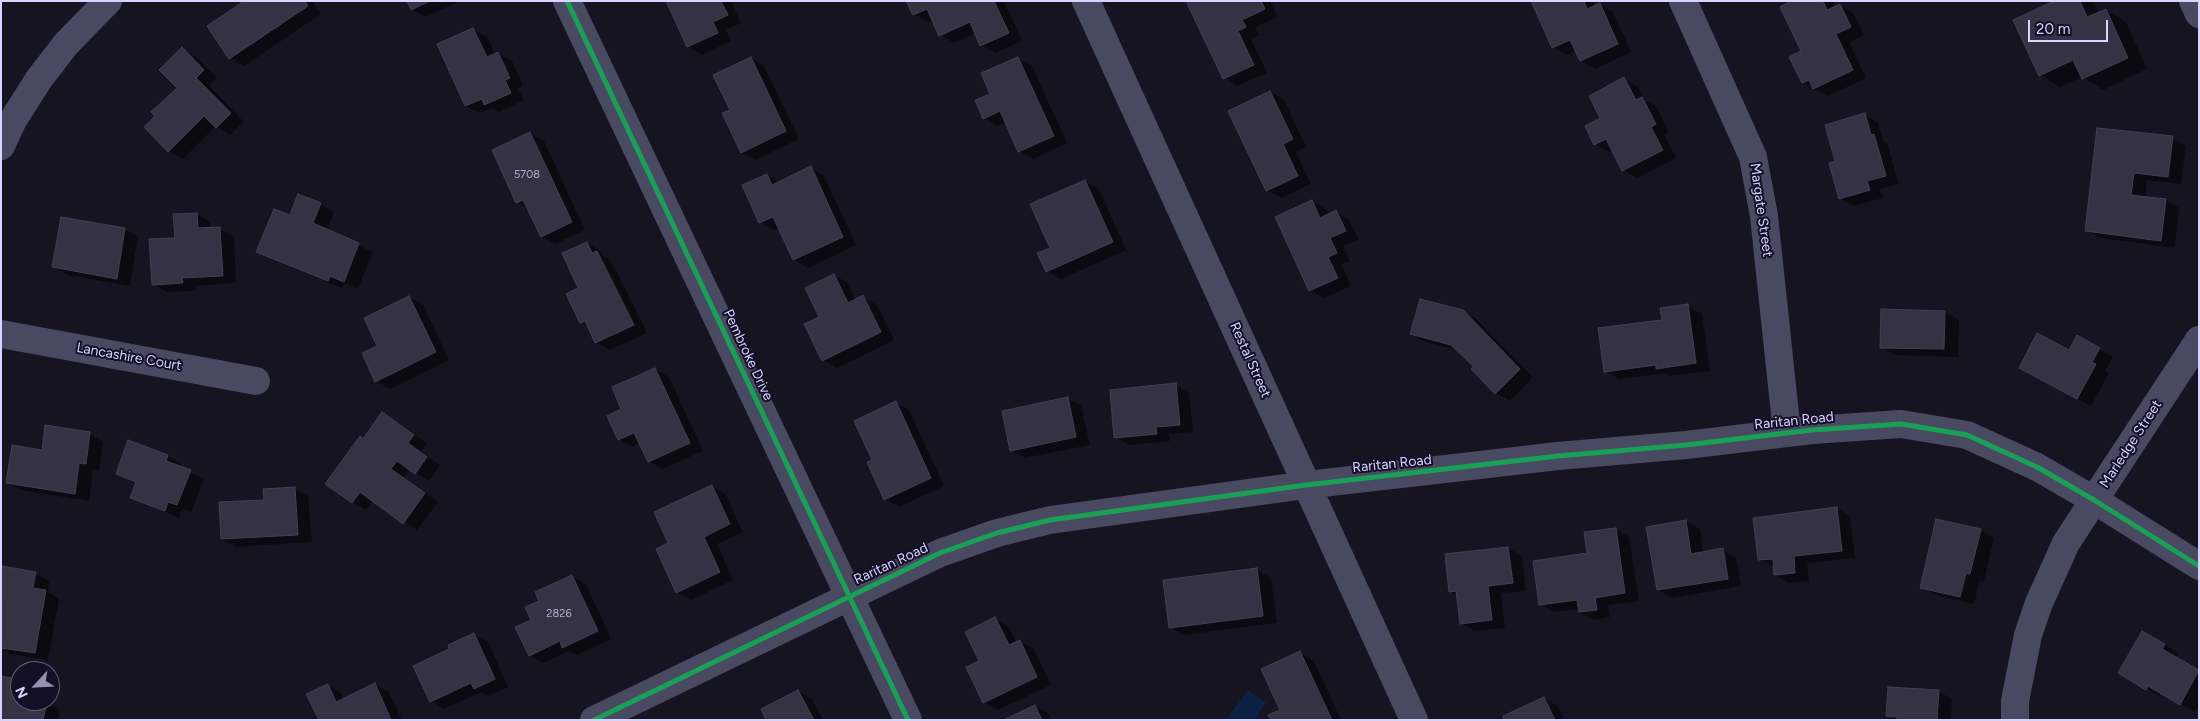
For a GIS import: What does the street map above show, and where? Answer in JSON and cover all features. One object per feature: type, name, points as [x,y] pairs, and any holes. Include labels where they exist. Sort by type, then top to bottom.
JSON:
[{"type":"street","points":[[1,146],[14,120],[39,79],[66,44],[108,1]]},
{"type":"street","name":"Pembroke Drive","points":[[567,1],[908,720]]},
{"type":"street","name":"Restal Street","points":[[1086,1],[1414,720]]},
{"type":"street","name":"Margate Street","points":[[1683,1],[1754,157],[1764,216],[1787,433]]},
{"type":"street","points":[[2193,1],[2199,14]]},
{"type":"street","name":"Lancashire Court","points":[[1,334],[256,380]]},
{"type":"street","name":"Marledge Street","points":[[2015,720],[2015,701],[2028,635],[2039,603],[2066,543],[2199,340]]},
{"type":"street","name":"Raritan Road","points":[[594,720],[940,553],[997,533],[1041,522],[1306,485],[1787,433],[1901,424],[1967,435],[2037,467],[2094,500],[2199,566]]},
{"type":"water","points":[[1248,690],[1266,703],[1254,720],[1226,720]]},
{"type":"building","points":[[244,1],[305,1],[308,6],[229,59],[207,26]]},
{"type":"building","points":[[407,1],[430,1],[411,10]]},
{"type":"building","points":[[666,1],[721,1],[728,15],[713,22],[718,33],[687,47]]},
{"type":"building","points":[[906,1],[994,1],[1009,33],[980,46],[970,22],[939,36],[927,9],[913,15]]},
{"type":"building","points":[[1186,1],[1261,1],[1265,9],[1242,20],[1246,27],[1238,31],[1254,65],[1223,79]]},
{"type":"building","points":[[1531,1],[1584,1],[1587,9],[1600,3],[1618,44],[1580,61],[1570,40],[1552,48]]},
{"type":"building","points":[[1791,1],[1823,1],[1827,10],[1840,4],[1851,27],[1836,34],[1853,70],[1813,89],[1809,80],[1802,83],[1789,57],[1801,51],[1780,7]]},
{"type":"building","points":[[2054,1],[2080,1],[2087,17],[2106,9],[2128,58],[2082,79],[2073,60],[2039,76],[2013,20]]},
{"type":"building","points":[[473,28],[487,57],[498,52],[510,78],[505,80],[511,93],[484,105],[482,99],[465,106],[437,44]]},
{"type":"building","points":[[182,47],[204,70],[196,78],[231,113],[216,128],[204,116],[168,152],[144,127],[155,116],[151,112],[177,88],[159,70]]},
{"type":"building","points":[[751,57],[786,131],[741,153],[722,113],[730,110],[713,75]]},
{"type":"building","points":[[1018,57],[1054,136],[1018,152],[1000,111],[983,119],[975,100],[990,94],[981,73]]},
{"type":"building","points":[[1624,77],[1636,100],[1642,97],[1656,124],[1651,127],[1663,150],[1622,171],[1606,139],[1594,145],[1585,126],[1600,118],[1589,96]]},
{"type":"building","points":[[1270,91],[1293,139],[1283,144],[1298,176],[1266,191],[1228,111]]},
{"type":"building","points":[[1865,113],[1871,135],[1874,134],[1886,176],[1867,181],[1870,190],[1839,199],[1829,163],[1835,161],[1825,125]]},
{"type":"building","points":[[2097,128],[2173,136],[2168,177],[2134,173],[2131,195],[2166,199],[2161,241],[2085,231]]},
{"type":"building","points":[[530,132],[572,222],[541,237],[523,200],[516,203],[492,150]]},
{"type":"building","points":[[811,166],[843,237],[793,260],[773,217],[759,223],[742,185],[767,174],[772,185]]},
{"type":"building","points":[[1085,180],[1113,242],[1046,272],[1037,253],[1050,248],[1030,204]]},
{"type":"building","points":[[298,194],[321,203],[313,223],[359,243],[344,282],[330,276],[328,281],[256,252],[274,209],[290,215]]},
{"type":"building","points":[[1312,200],[1320,218],[1336,210],[1346,231],[1330,238],[1337,253],[1328,257],[1338,278],[1309,291],[1275,217]]},
{"type":"building","points":[[197,213],[198,228],[220,227],[223,276],[182,278],[183,283],[152,285],[149,239],[175,238],[173,214]]},
{"type":"building","points":[[61,217],[125,228],[117,279],[52,267]]},
{"type":"building","points":[[587,242],[592,253],[597,251],[634,325],[595,343],[585,321],[580,323],[566,294],[578,288],[562,253]]},
{"type":"building","points":[[834,274],[848,303],[863,295],[881,332],[822,361],[804,324],[819,317],[805,288]]},
{"type":"building","points":[[409,296],[436,352],[375,382],[362,353],[377,346],[364,318]]},
{"type":"building","points":[[1420,299],[1463,310],[1520,369],[1495,394],[1471,369],[1474,367],[1451,345],[1410,334]]},
{"type":"building","points":[[1688,304],[1696,363],[1656,369],[1656,365],[1604,372],[1598,328],[1662,320],[1660,308]]},
{"type":"building","points":[[1881,309],[1945,311],[1944,349],[1880,348]]},
{"type":"building","points":[[2037,333],[2069,350],[2077,335],[2100,348],[2092,362],[2096,364],[2077,399],[2019,368]]},
{"type":"building","points":[[655,368],[690,443],[648,462],[634,433],[618,440],[607,416],[621,409],[612,387]]},
{"type":"building","points":[[1176,383],[1180,425],[1156,427],[1157,434],[1114,438],[1110,390]]},
{"type":"building","points":[[1068,397],[1076,437],[1010,451],[1002,411]]},
{"type":"building","points":[[896,401],[931,478],[884,500],[867,462],[872,460],[854,421]]},
{"type":"building","points":[[382,412],[414,435],[408,443],[427,457],[415,474],[397,461],[391,469],[425,493],[403,524],[360,492],[352,503],[325,484],[360,436],[363,439]]},
{"type":"building","points":[[45,425],[90,432],[86,464],[79,463],[75,494],[6,483],[12,445],[42,450]]},
{"type":"building","points":[[128,440],[168,455],[166,461],[191,470],[177,505],[168,502],[165,511],[130,498],[136,482],[116,474]]},
{"type":"building","points":[[712,485],[730,524],[704,537],[720,572],[676,593],[656,549],[668,543],[654,512]]},
{"type":"building","points":[[295,487],[298,535],[221,539],[219,502],[264,500],[263,489]]},
{"type":"building","points":[[1837,507],[1842,551],[1794,556],[1795,573],[1774,575],[1773,559],[1758,560],[1753,518]]},
{"type":"building","points":[[1936,519],[1981,529],[1970,574],[1966,573],[1960,597],[1920,588]]},
{"type":"building","points":[[1686,520],[1691,554],[1723,548],[1728,579],[1657,590],[1646,527]]},
{"type":"building","points":[[1616,528],[1625,593],[1595,598],[1597,610],[1579,612],[1577,600],[1539,605],[1533,561],[1587,553],[1584,532]]},
{"type":"building","points":[[1508,547],[1513,583],[1488,586],[1492,620],[1460,624],[1456,591],[1449,592],[1445,554]]},
{"type":"building","points":[[2,566],[36,572],[33,588],[46,590],[35,653],[1,648]]},
{"type":"building","points":[[1257,568],[1263,616],[1169,628],[1163,580]]},
{"type":"building","points":[[572,575],[598,631],[562,648],[560,641],[529,656],[515,627],[531,620],[525,607],[539,601],[535,592]]},
{"type":"building","points":[[995,617],[1009,645],[1020,640],[1037,677],[983,703],[966,667],[979,661],[965,632]]},
{"type":"building","points":[[2142,631],[2165,644],[2162,649],[2199,670],[2180,705],[2148,686],[2146,690],[2118,673]]},
{"type":"building","points":[[474,633],[495,679],[474,689],[471,683],[430,702],[413,666],[449,649],[448,645]]},
{"type":"building","points":[[1300,651],[1332,720],[1271,720],[1268,715],[1280,710],[1261,669]]},
{"type":"building","points":[[1,676],[10,678],[10,711],[45,711],[43,720],[1,720]]},
{"type":"building","points":[[375,683],[391,720],[319,720],[306,694],[328,684],[336,702]]},
{"type":"building","points":[[1888,687],[1939,690],[1937,720],[1897,720],[1897,717],[1886,716]]},
{"type":"building","points":[[798,690],[814,720],[766,720],[761,709]]},
{"type":"building","points":[[1544,697],[1555,720],[1504,720],[1503,716]]},
{"type":"building","points":[[1035,705],[1042,720],[1003,720]]},
{"type":"cycle path","points":[[567,1],[908,720]]},
{"type":"cycle path","points":[[594,720],[940,553],[997,533],[1050,520],[1306,485],[1558,456],[1686,445],[1812,430],[1901,424],[1967,435],[2037,467],[2094,500],[2199,566]]}]
